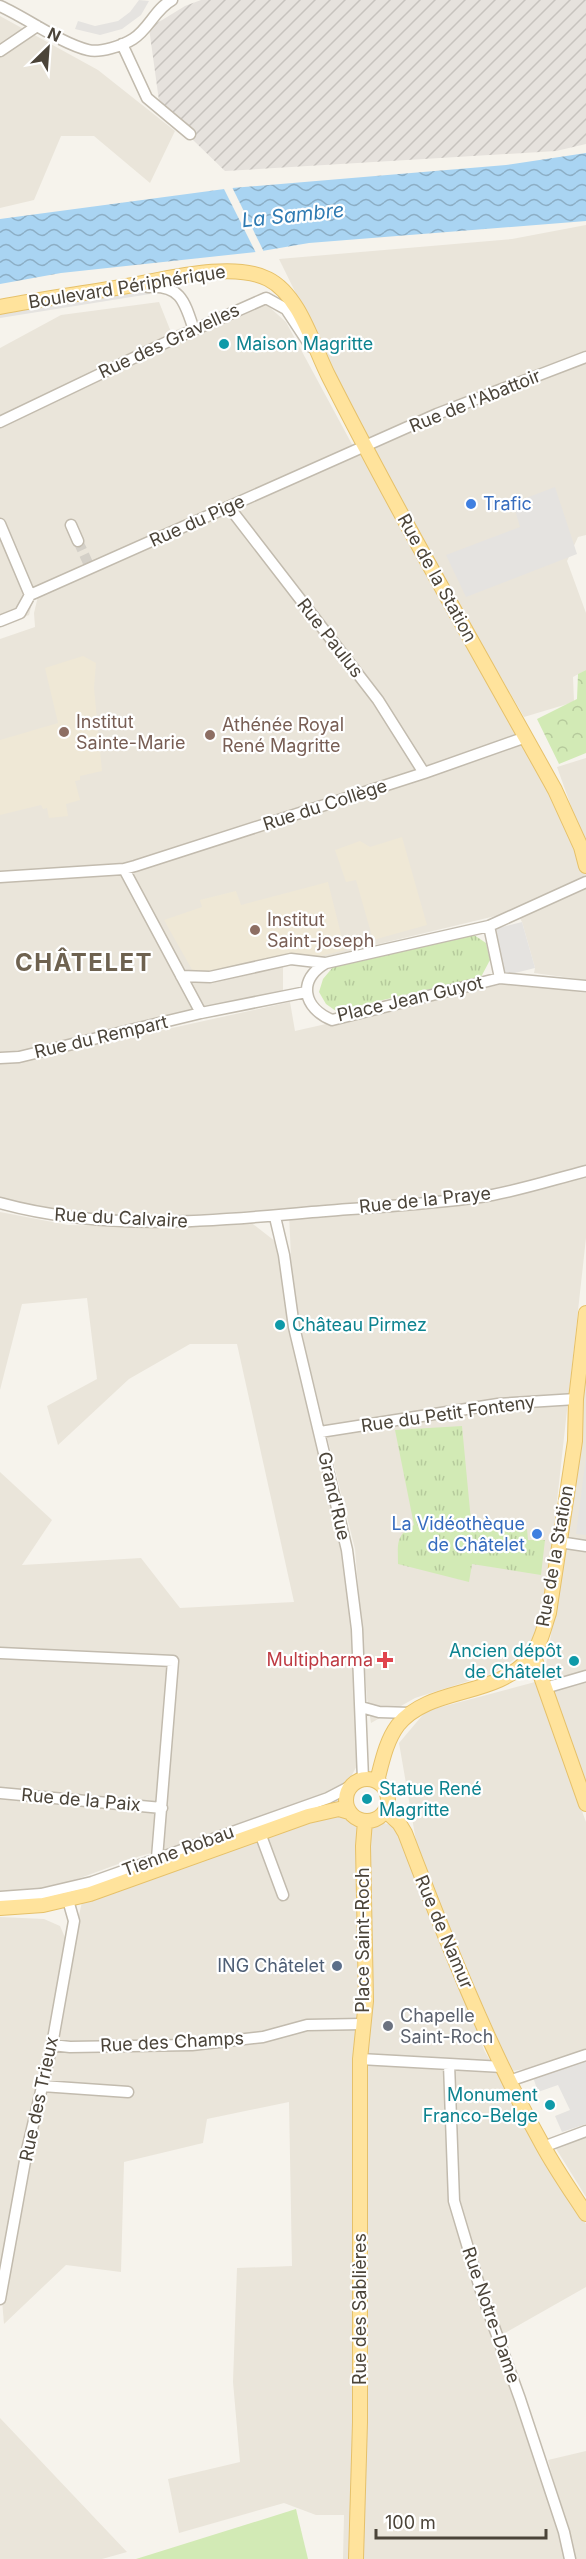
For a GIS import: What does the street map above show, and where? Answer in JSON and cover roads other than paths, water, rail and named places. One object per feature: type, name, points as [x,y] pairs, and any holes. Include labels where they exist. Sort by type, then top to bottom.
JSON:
[{"type":"main road","name":"Boulevard Périphérique","points":[[0,307],[147,281],[238,271],[268,279],[285,291]]},
{"type":"main road","name":"Rue de la Station","points":[[285,291],[302,319],[318,357],[365,447],[555,790],[581,847],[586,866]]},
{"type":"main road","name":"Rue de la Station","points":[[364,1782],[398,1725],[410,1713],[439,1699],[470,1691],[501,1679],[520,1668],[533,1654],[549,1613],[575,1441],[586,1313]]},
{"type":"main road","points":[[575,1441],[586,1425]]},
{"type":"main road","points":[[533,1654],[586,1804]]},
{"type":"main road","points":[[364,1782],[383,1785],[388,1798],[386,1811],[375,1820],[364,1821],[349,1812],[346,1798],[364,1782]]},
{"type":"main road","name":"Tienne Robau","points":[[0,1908],[68,1900],[330,1810],[339,1809],[349,1812]]},
{"type":"main road","name":"Rue de Namur","points":[[386,1811],[399,1822],[405,1833],[432,1906],[509,2081],[543,2147],[586,2214]]},
{"type":"main road","name":"Place Saint-Roch","points":[[360,2059],[366,2001],[364,1821]]},
{"type":"main road","name":"Rue des Sablières","points":[[356,2559],[360,2421],[360,2059]]},
{"type":"street","points":[[0,6],[89,50],[100,50],[133,40],[162,5],[172,0]]},
{"type":"street","points":[[0,51],[37,26]]},
{"type":"street","points":[[122,44],[141,90],[147,98],[190,134]]},
{"type":"street","points":[[122,287],[171,288],[185,303],[194,330]]},
{"type":"street","name":"Rue des Gravelles","points":[[0,422],[266,298],[286,309],[318,357]]},
{"type":"street","name":"Rue de l'Abattoir","points":[[365,447],[437,414],[586,357]]},
{"type":"street","name":"Rue du Pige","points":[[30,595],[365,447]]},
{"type":"street","name":"Rue Paulus","points":[[229,507],[378,700],[424,773]]},
{"type":"street","points":[[0,524],[30,595],[20,613],[0,621]]},
{"type":"street","points":[[71,525],[78,541]]},
{"type":"street","name":"Rue du Collège","points":[[0,877],[124,869],[424,773],[526,737]]},
{"type":"street","points":[[124,869],[201,1013]]},
{"type":"street","points":[[182,976],[210,977],[291,959],[326,963],[489,926],[586,882]]},
{"type":"street","name":"Place Jean Guyot","points":[[306,992],[312,1007],[332,1020],[500,978],[489,926]]},
{"type":"street","points":[[306,992],[312,974],[326,963]]},
{"type":"street","points":[[500,978],[586,986]]},
{"type":"street","name":"Rue du Rempart","points":[[0,1058],[19,1057],[201,1013],[306,992]]},
{"type":"street","name":"Rue de la Praye","points":[[275,1217],[481,1197],[586,1171]]},
{"type":"street","name":"Rue du Calvaire","points":[[0,1203],[37,1213],[90,1220],[175,1222],[275,1217]]},
{"type":"street","name":"Grand'Rue","points":[[275,1217],[284,1255],[294,1327],[320,1432],[329,1483],[347,1550],[357,1629],[364,1782]]},
{"type":"street","name":"Rue du Petit Fonteny","points":[[320,1432],[498,1404],[577,1399]]},
{"type":"street","points":[[559,1542],[586,1546]]},
{"type":"street","points":[[0,1653],[173,1661],[157,1858]]},
{"type":"street","points":[[545,1688],[586,1676]]},
{"type":"street","points":[[361,1707],[379,1712],[410,1713]]},
{"type":"street","name":"Tienne Robau","points":[[0,1897],[22,1897],[67,1889],[327,1798],[364,1782]]},
{"type":"street","name":"Rue de la Paix","points":[[0,1793],[162,1808]]},
{"type":"street","points":[[260,1833],[283,1896]]},
{"type":"street","name":"Rue des Trieux","points":[[0,2299],[27,2150],[52,2045],[74,1921],[68,1900]]},
{"type":"street","name":"Rue des Champs","points":[[52,2045],[70,2047],[192,2045],[263,2037],[307,2025],[363,2024]]},
{"type":"street","points":[[509,2081],[586,2055]]},
{"type":"street","points":[[360,2059],[503,2067]]},
{"type":"street","name":"Rue Notre-Dame","points":[[449,2064],[454,2200],[480,2288],[564,2532],[570,2559]]},
{"type":"street","points":[[42,2086],[128,2092]]},
{"type":"street","points":[[543,2147],[586,2131]]},
{"type":"water","name":"La Sambre","points":[[586,153],[586,221],[309,243],[256,252],[61,273],[0,284],[0,219],[232,188],[506,165]]},
{"type":"tunnel","points":[[78,541],[88,563]]},
{"type":"place","name":"Maison Magritte","points":[[224,344]]},
{"type":"place","name":"Trafic","points":[[471,504]]},
{"type":"place","name":"Institut Sainte-Marie","points":[[64,732]]},
{"type":"place","name":"Athénée Royal René Magritte","points":[[210,735]]},
{"type":"place","name":"Institut Saint-joseph","points":[[255,930]]},
{"type":"place","name":"Château Pirmez","points":[[280,1325]]},
{"type":"place","name":"La Vidéothèque de Châtelet","points":[[537,1534]]},
{"type":"place","name":"Multipharma","points":[[385,1660]]},
{"type":"place","name":"Ancien dépôt de Châtelet","points":[[574,1661]]},
{"type":"place","name":"Statue René Magritte","points":[[367,1799]]},
{"type":"place","name":"ING Châtelet","points":[[337,1966]]},
{"type":"place","name":"Chapelle Saint-Roch","points":[[388,2026]]},
{"type":"place","name":"Monument Franco-Belge","points":[[550,2105]]},
{"type":"district","name":"CHÂTELET","points":[[84,963]]}]
